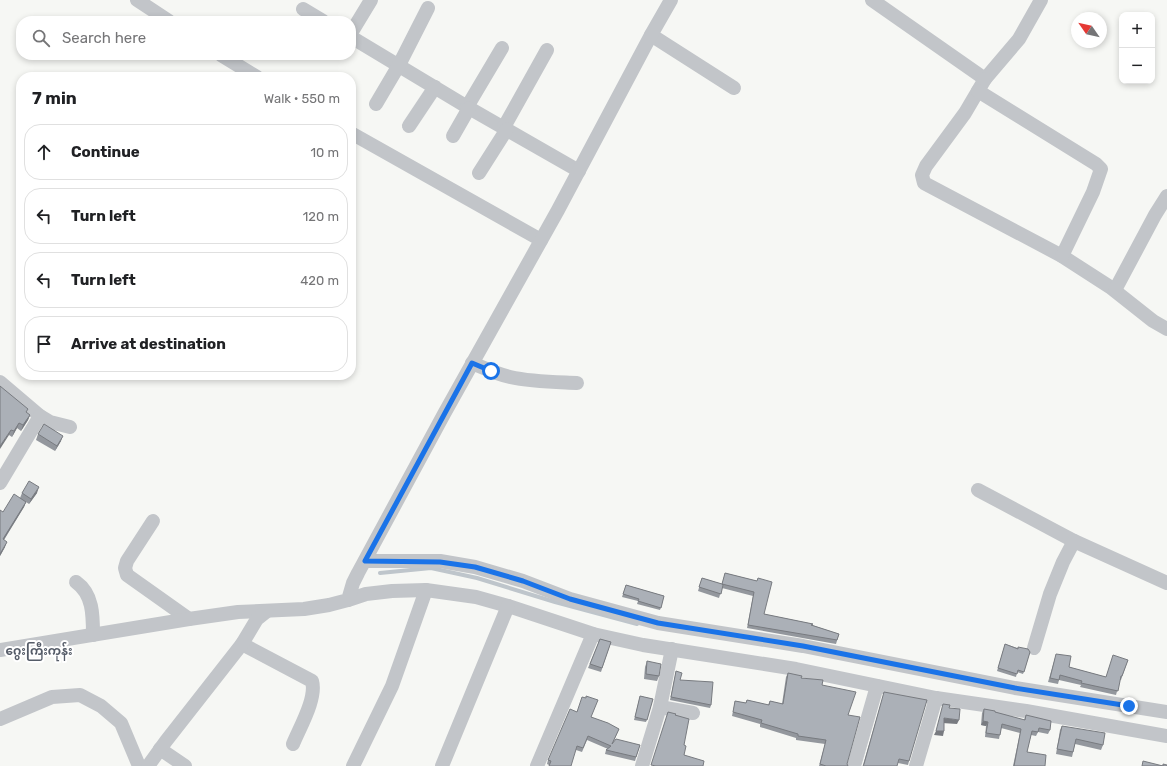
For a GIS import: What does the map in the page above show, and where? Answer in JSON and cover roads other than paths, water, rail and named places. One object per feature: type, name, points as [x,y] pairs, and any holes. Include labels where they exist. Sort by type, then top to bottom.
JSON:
[{"type":"street","points":[[137,0],[161,16]]},
{"type":"street","points":[[356,25],[371,0]]},
{"type":"street","points":[[348,600],[353,583],[472,363],[672,0]]},
{"type":"street","points":[[872,0],[982,85],[1043,130],[1096,164],[1101,169],[1093,192],[1062,256]]},
{"type":"street","points":[[1041,0],[1019,39],[982,85],[965,112],[926,166],[922,175],[924,183],[1062,256],[1114,290],[1154,321],[1167,329]]},
{"type":"street","points":[[376,104],[399,65],[428,8]]},
{"type":"street","points":[[303,10],[314,16]]},
{"type":"street","points":[[651,36],[734,88]]},
{"type":"street","points":[[356,40],[579,171]]},
{"type":"street","points":[[453,136],[502,48]]},
{"type":"street","points":[[479,173],[547,50]]},
{"type":"street","points":[[229,60],[249,72]]},
{"type":"street","points":[[409,126],[435,87]]},
{"type":"street","points":[[356,136],[541,240]]},
{"type":"street","points":[[1114,290],[1167,196]]},
{"type":"street","points":[[472,363],[510,377],[577,383]]},
{"type":"street","points":[[0,382],[40,416],[50,422],[70,428]]},
{"type":"street","points":[[2,476],[40,416]]},
{"type":"street","points":[[978,490],[1074,541],[1167,583]]},
{"type":"street","points":[[153,520],[127,561],[125,568],[126,576],[189,619]]},
{"type":"street","points":[[1034,648],[1050,594],[1063,562],[1074,541]]},
{"type":"street","points":[[365,561],[440,562],[475,567],[523,581],[570,599],[658,623],[803,646],[1015,688],[1167,712]]},
{"type":"street","points":[[76,582],[81,585],[88,597],[92,610],[93,635]]},
{"type":"street","points":[[353,766],[392,686],[426,590]]},
{"type":"street","points":[[0,650],[238,612],[304,609],[348,600],[366,594],[392,591],[426,590],[476,597],[593,634],[643,645],[796,669],[936,698],[1026,711],[1167,736]]},
{"type":"street","points":[[442,766],[508,606]]},
{"type":"street","points":[[148,766],[242,644],[257,619],[267,611]]},
{"type":"street","points":[[538,766],[593,634]]},
{"type":"street","points":[[242,644],[312,680],[314,687],[310,703],[293,744]]},
{"type":"street","points":[[642,766],[660,707],[672,649]]},
{"type":"street","points":[[854,766],[877,686]]},
{"type":"street","points":[[0,719],[52,697],[80,695],[101,706],[121,723],[139,766]]},
{"type":"street","points":[[916,766],[936,698]]},
{"type":"street","points":[[660,707],[693,713]]},
{"type":"street","points":[[160,749],[185,766]]},
{"type":"waterway","points":[[380,573],[431,568],[477,578],[555,602],[637,624]]},
{"type":"district","name":"ဂွေးကြီးကုန်း","points":[[39,651]]}]
